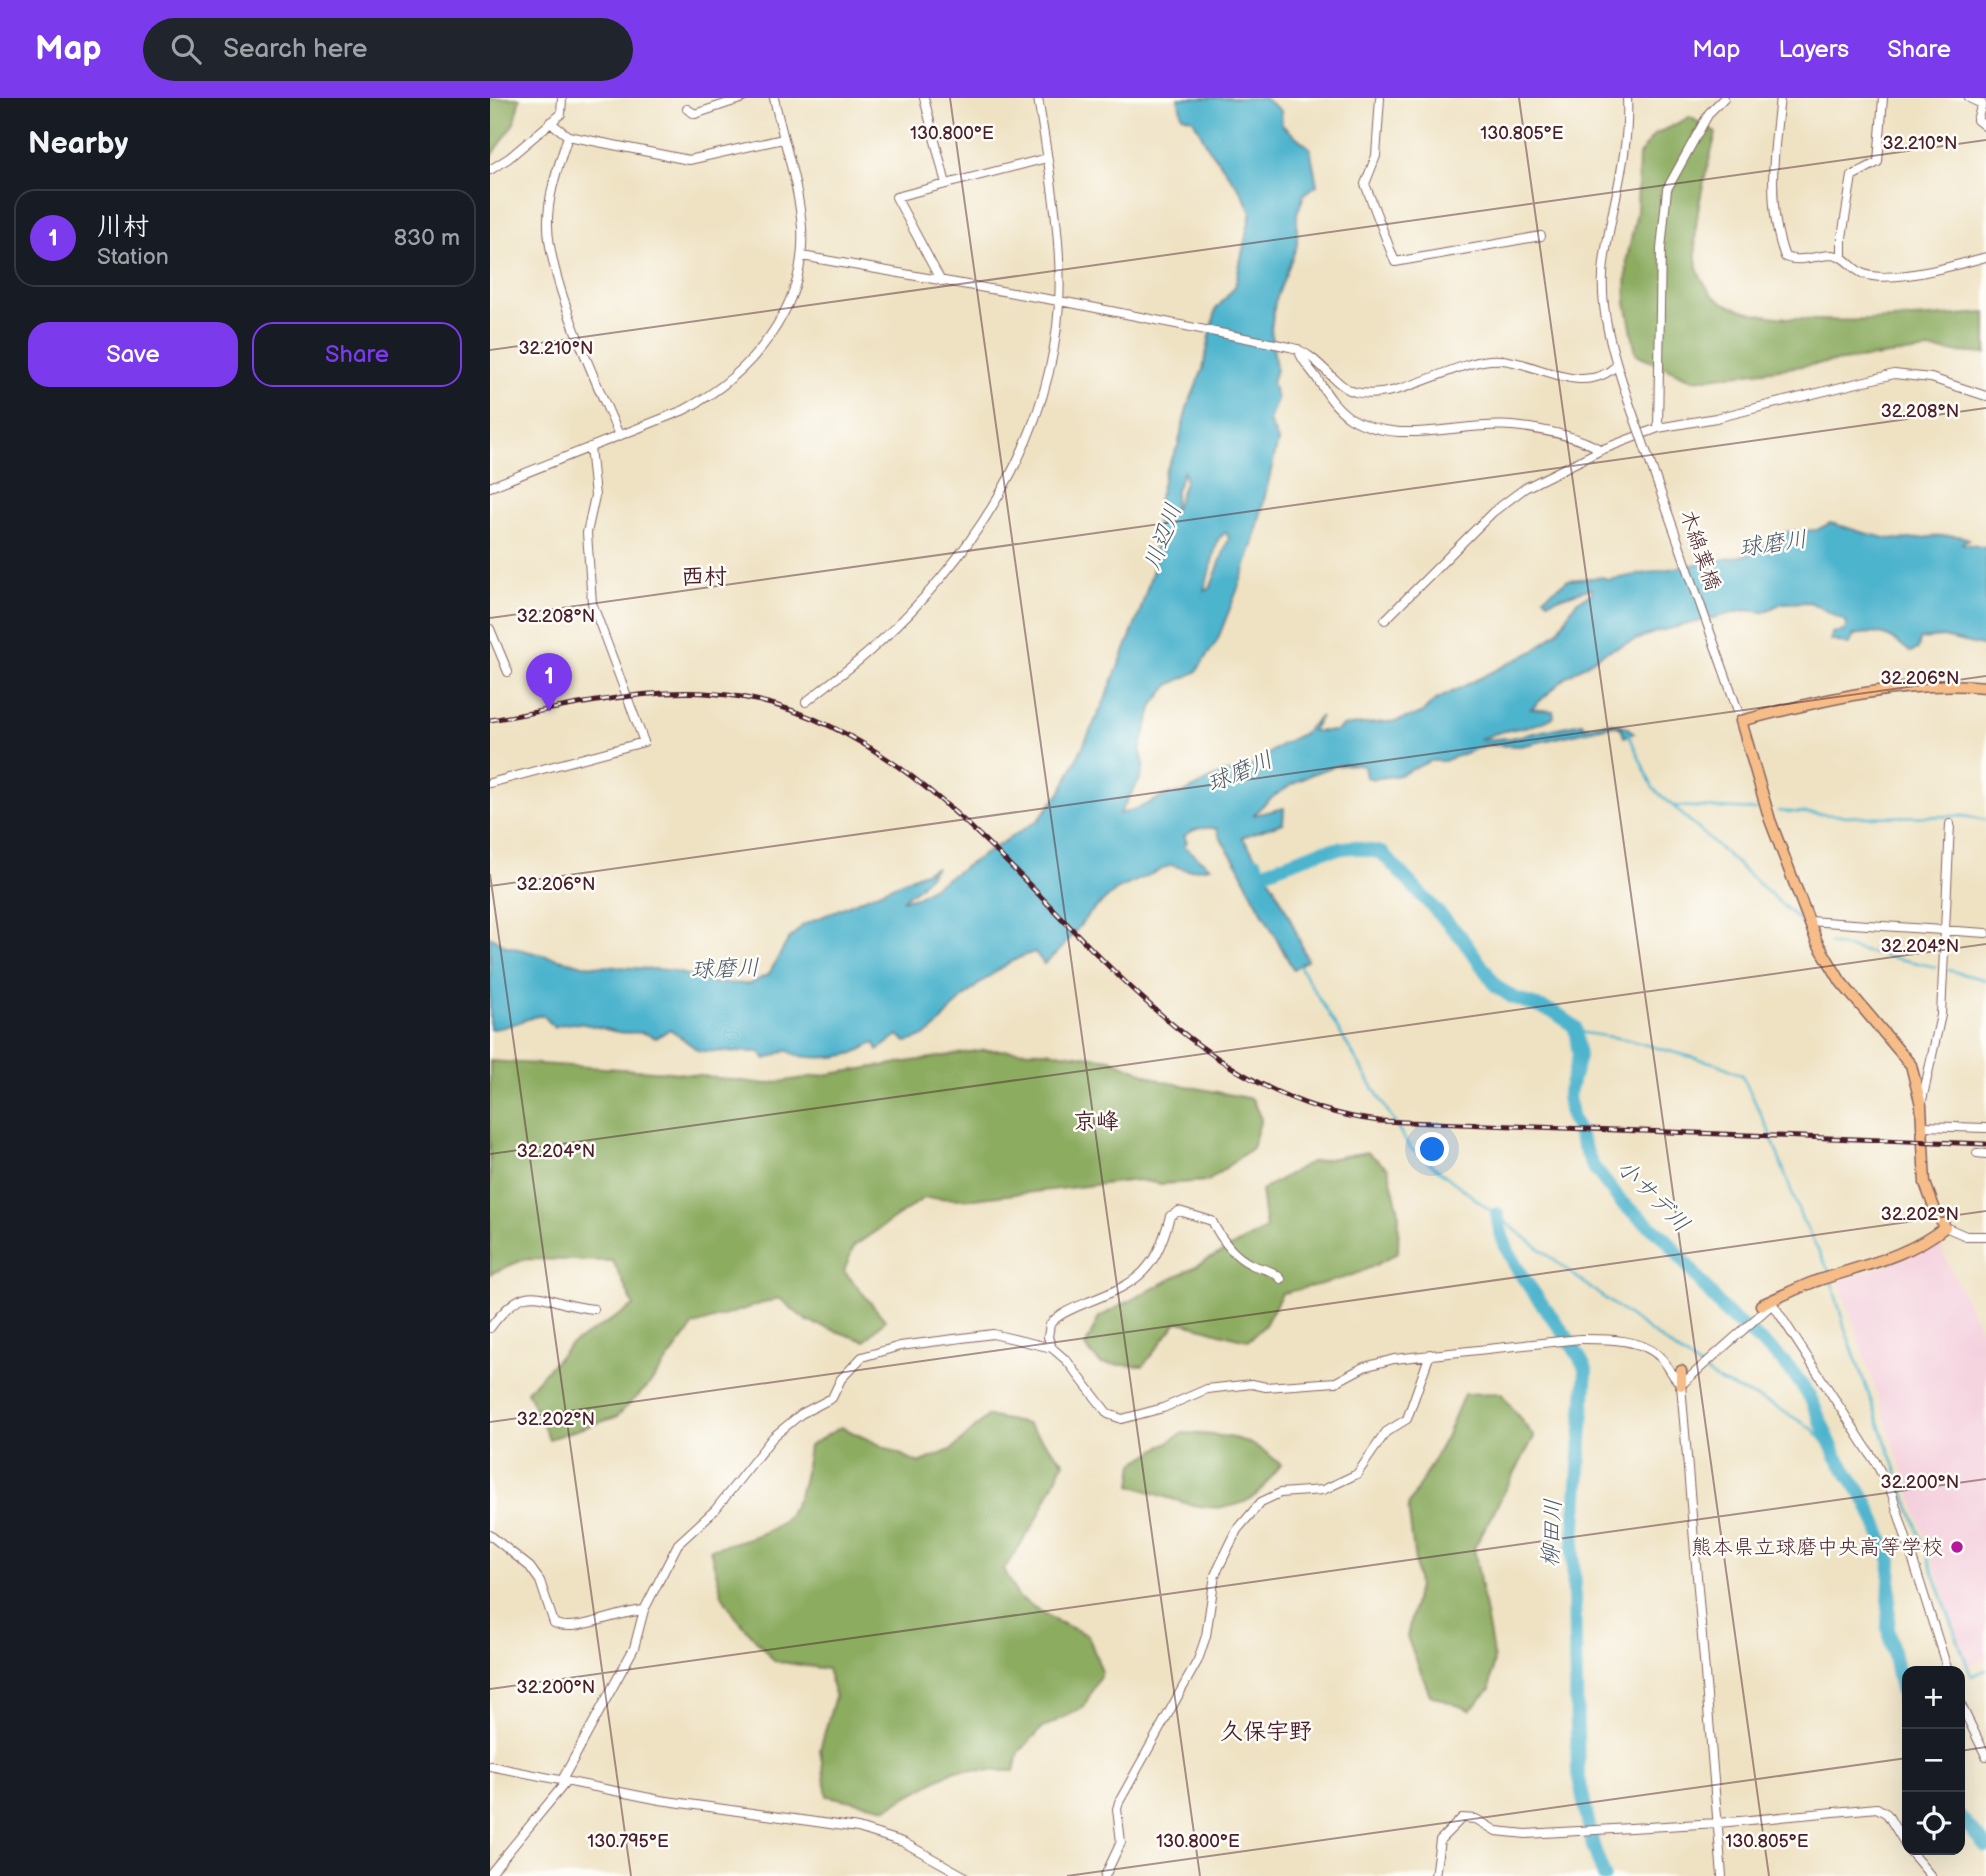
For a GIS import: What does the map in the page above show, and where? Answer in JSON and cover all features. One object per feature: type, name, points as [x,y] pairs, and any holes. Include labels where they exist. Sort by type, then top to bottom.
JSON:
[{"type":"main road","points":[[1766,1303],[1818,1281],[1907,1251],[1927,1241],[1945,1227],[1925,1183],[1922,1105],[1911,1065],[1841,982],[1817,942],[1770,820],[1739,716],[1856,692],[1926,687],[1986,687]]},
{"type":"main road","points":[[1681,1371],[1681,1385]]},
{"type":"street","points":[[490,170],[509,158],[561,114],[562,98]]},
{"type":"street","points":[[687,109],[695,114],[743,98]]},
{"type":"street","points":[[490,487],[684,410],[732,381],[761,348],[785,311],[802,256],[802,226],[774,98]]},
{"type":"street","points":[[924,98],[946,184]]},
{"type":"street","points":[[806,702],[871,650],[914,607],[980,529],[1002,494],[1039,404],[1050,361],[1059,302],[1047,158],[1038,98]]},
{"type":"street","points":[[1380,98],[1376,156],[1365,184],[1395,262],[1541,236]]},
{"type":"street","name":"木綿葉橋","points":[[1628,98],[1627,148],[1604,264],[1603,300],[1617,365],[1628,400],[1739,716]]},
{"type":"street","points":[[1658,428],[1661,250],[1667,189],[1709,113],[1724,98]]},
{"type":"street","points":[[1780,98],[1773,171],[1776,220],[1785,257],[1791,260],[1842,257],[1865,275],[1886,276],[1938,270],[1986,257]]},
{"type":"street","points":[[1842,257],[1842,237],[1852,176],[1878,162],[1883,98]]},
{"type":"street","points":[[1969,98],[1982,104],[1977,120],[1986,127]]},
{"type":"street","points":[[550,121],[568,136],[689,160],[783,139]]},
{"type":"street","points":[[568,136],[550,197],[548,226],[553,265],[619,435]]},
{"type":"street","points":[[941,281],[896,197],[1047,158]]},
{"type":"street","points":[[802,256],[1076,304],[1294,348],[1312,356],[1343,386],[1355,391],[1379,392],[1489,360],[1514,361],[1567,379],[1608,374],[1617,365]]},
{"type":"street","points":[[1294,348],[1335,405],[1350,418],[1375,427],[1404,432],[1512,426],[1581,441],[1601,450]]},
{"type":"street","points":[[1385,620],[1493,512],[1525,488],[1601,450],[1658,428],[1742,412],[1894,374],[1931,378],[1986,396]]},
{"type":"street","points":[[490,783],[644,742],[592,603],[586,533],[595,496],[590,447]]},
{"type":"street","points":[[490,629],[508,672]]},
{"type":"street","points":[[1922,1105],[1941,1015],[1950,824]]},
{"type":"street","points":[[1809,921],[1986,933]]},
{"type":"street","points":[[1922,1126],[1986,1128]]},
{"type":"street","points":[[1052,1348],[1048,1337],[1050,1324],[1063,1313],[1128,1287],[1155,1257],[1170,1216],[1179,1211],[1212,1221],[1225,1245],[1251,1265],[1270,1270],[1281,1279]]},
{"type":"street","points":[[1945,1227],[1966,1236],[1986,1236]]},
{"type":"street","points":[[490,1328],[503,1310],[526,1295],[537,1295],[572,1307],[594,1309]]},
{"type":"street","points":[[1681,1385],[1769,1307],[1766,1303]]},
{"type":"street","points":[[1766,1303],[1876,1463],[1892,1494],[1946,1666]]},
{"type":"street","points":[[490,1874],[564,1782],[634,1648],[644,1610],[678,1544],[715,1510],[773,1437],[801,1414],[832,1398],[841,1379],[862,1357],[900,1346],[993,1334],[1052,1348],[1067,1361],[1108,1414],[1122,1419],[1163,1408],[1208,1389],[1252,1384],[1266,1387],[1336,1382],[1364,1367],[1430,1354],[1580,1339],[1610,1339],[1635,1345],[1660,1356],[1681,1385],[1723,1876]]},
{"type":"street","points":[[1105,1876],[1121,1842],[1117,1809],[1119,1802],[1198,1660],[1206,1636],[1215,1575],[1226,1547],[1261,1502],[1280,1493],[1323,1490],[1357,1474],[1386,1432],[1407,1419],[1430,1354]]},
{"type":"street","points":[[490,1535],[530,1567],[540,1581],[554,1623],[562,1628],[578,1627],[613,1614],[644,1610]]},
{"type":"street","points":[[1965,1713],[1986,1756]]},
{"type":"street","points":[[490,1766],[660,1800],[858,1828],[903,1842],[964,1876]]},
{"type":"street","points":[[1435,1876],[1440,1840],[1462,1818],[1476,1819],[1496,1831],[1526,1835],[1718,1823],[1877,1808],[1887,1814],[1902,1839]]},
{"type":"street","points":[[1913,1855],[1931,1876]]},
{"type":"shaded area","name":"熊本県立球磨中央高等学校","points":[[1940,1246],[1986,1342],[1986,1658],[1968,1666],[1839,1281]]},
{"type":"green space","points":[[490,98],[520,98],[514,123],[490,159]]},
{"type":"green space","points":[[1690,117],[1716,133],[1700,199],[1695,249],[1699,274],[1716,298],[1740,309],[1807,320],[1886,320],[1986,313],[1986,354],[1929,350],[1693,380],[1636,354],[1626,302],[1627,258],[1637,212],[1639,155],[1654,135]]},
{"type":"green space","points":[[983,1050],[1046,1051],[1110,1059],[1161,1081],[1252,1099],[1261,1119],[1252,1148],[1208,1181],[1162,1184],[1137,1180],[973,1199],[924,1198],[854,1246],[844,1271],[885,1320],[865,1341],[807,1321],[779,1298],[694,1325],[649,1385],[616,1417],[549,1439],[527,1391],[570,1345],[634,1306],[613,1261],[525,1259],[490,1274],[490,1061],[670,1072],[766,1084]]},
{"type":"green space","points":[[1367,1152],[1388,1168],[1399,1212],[1398,1252],[1357,1274],[1282,1293],[1265,1325],[1249,1340],[1177,1322],[1143,1366],[1101,1364],[1085,1347],[1099,1317],[1266,1229],[1261,1190],[1311,1162]]},
{"type":"green space","points":[[1501,1393],[1534,1437],[1474,1548],[1494,1659],[1490,1689],[1470,1710],[1430,1695],[1407,1637],[1418,1586],[1408,1506],[1446,1437],[1464,1394]]},
{"type":"green space","points":[[987,1416],[1027,1424],[1064,1462],[1035,1523],[1004,1569],[1018,1597],[1056,1621],[1088,1635],[1102,1672],[1083,1708],[1042,1728],[1019,1752],[1014,1771],[955,1770],[887,1808],[827,1796],[820,1749],[835,1696],[827,1669],[774,1661],[735,1616],[722,1595],[710,1549],[756,1536],[784,1520],[800,1493],[809,1446],[841,1427],[919,1463],[953,1449]]},
{"type":"green space","points":[[1183,1433],[1235,1438],[1258,1447],[1281,1465],[1252,1498],[1238,1505],[1223,1507],[1192,1505],[1131,1485],[1134,1463]]},
{"type":"water","points":[[1178,98],[1264,98],[1281,111],[1282,125],[1310,148],[1317,185],[1305,193],[1297,213],[1297,245],[1275,302],[1271,329],[1276,369],[1272,383],[1277,399],[1269,421],[1278,441],[1254,542],[1217,641],[1196,672],[1169,685],[1153,705],[1140,750],[1144,764],[1140,779],[1119,814],[1168,794],[1182,794],[1225,772],[1245,771],[1280,745],[1304,733],[1321,716],[1312,731],[1337,731],[1342,726],[1397,721],[1422,713],[1434,701],[1534,651],[1558,631],[1576,602],[1591,594],[1592,588],[1548,601],[1544,597],[1568,580],[1603,577],[1608,580],[1737,557],[1757,552],[1786,532],[1817,530],[1830,523],[1894,539],[1960,537],[1969,539],[1962,543],[1986,548],[1986,647],[1943,637],[1920,639],[1918,649],[1910,652],[1891,638],[1871,633],[1854,635],[1849,645],[1831,640],[1832,633],[1845,631],[1847,622],[1810,602],[1782,603],[1764,612],[1745,610],[1656,632],[1605,652],[1565,678],[1531,709],[1553,711],[1554,717],[1479,740],[1510,738],[1582,723],[1584,727],[1604,724],[1623,725],[1634,733],[1624,737],[1621,728],[1614,725],[1521,746],[1486,745],[1444,761],[1430,761],[1400,775],[1373,779],[1366,777],[1364,766],[1351,764],[1304,778],[1275,796],[1254,815],[1284,808],[1283,823],[1242,837],[1271,881],[1301,944],[1307,960],[1293,969],[1217,829],[1204,828],[1184,836],[1187,842],[1184,846],[1210,867],[1188,870],[1171,865],[1116,890],[1090,913],[1061,949],[1044,964],[1035,952],[1007,964],[957,1003],[926,1035],[906,1042],[898,1035],[878,1050],[875,1043],[854,1053],[819,1058],[801,1056],[787,1050],[766,1059],[760,1052],[699,1051],[670,1029],[656,1038],[639,1032],[623,1033],[570,1023],[554,1027],[543,1015],[490,1029],[490,936],[506,946],[583,965],[669,970],[715,983],[750,984],[769,974],[788,940],[803,925],[936,867],[919,887],[902,900],[917,897],[1038,820],[1061,792],[1104,702],[1139,615],[1153,569],[1158,502],[1165,472],[1178,446],[1187,408],[1203,369],[1216,309],[1235,287],[1251,212],[1241,191],[1208,147],[1193,119],[1182,116]],"holes":[[[1184,470],[1185,482],[1173,514],[1176,490]],[[1226,532],[1229,538],[1210,589],[1204,591],[1218,539]]]},
{"type":"waterway","points":[[1628,733],[1653,788],[1799,920]]},
{"type":"waterway","points":[[1674,806],[1756,810]]},
{"type":"waterway","points":[[1778,811],[1861,817],[1964,816],[1986,820]]},
{"type":"waterway","name":"小サデ川","points":[[1255,862],[1261,873],[1321,851],[1352,847],[1382,853],[1461,937],[1497,987],[1512,997],[1556,1013],[1575,1027],[1579,1056],[1568,1096],[1571,1116],[1592,1165],[1621,1202],[1666,1239],[1726,1313],[1778,1356],[1794,1374],[1810,1397],[1836,1456],[1868,1504],[1891,1561],[1888,1628],[1902,1694]]},
{"type":"waterway","points":[[1830,944],[1936,967]]},
{"type":"waterway","points":[[1297,962],[1410,1148],[1589,1287],[1720,1382],[1773,1405],[1813,1429],[1836,1456]]},
{"type":"waterway","points":[[1948,970],[1986,980]]},
{"type":"waterway","points":[[1578,1032],[1624,1039],[1718,1064],[1742,1075],[1769,1131],[1801,1217],[1830,1273]]},
{"type":"waterway","name":"柳田川","points":[[1497,1214],[1510,1256],[1563,1331],[1586,1370],[1573,1554],[1578,1773],[1593,1846],[1604,1876]]},
{"type":"waterway","points":[[1831,1279],[1845,1329],[1971,1676],[1986,1670]]},
{"type":"waterway","name":"小サデ川","points":[[1965,1823],[1986,1846]]},
{"type":"railway","points":[[490,720],[615,698],[678,692],[741,697],[834,728],[915,779],[989,844],[1129,985],[1203,1048],[1285,1096],[1379,1121],[1986,1144]]},
{"type":"place","name":"川村","points":[[549,711]]},
{"type":"place","name":"熊本県立球磨中央高等学校","points":[[1957,1547]]},
{"type":"district","name":"西村","points":[[704,577]]},
{"type":"district","name":"京峰","points":[[1096,1122]]},
{"type":"district","name":"久保宇野","points":[[1266,1732]]},
{"type":"water label","name":"川辺川","points":[[1163,537]]},
{"type":"water label","name":"球磨川","points":[[1773,544]]},
{"type":"water label","name":"球磨川","points":[[1240,772]]},
{"type":"water label","name":"球磨川","points":[[725,969]]}]
